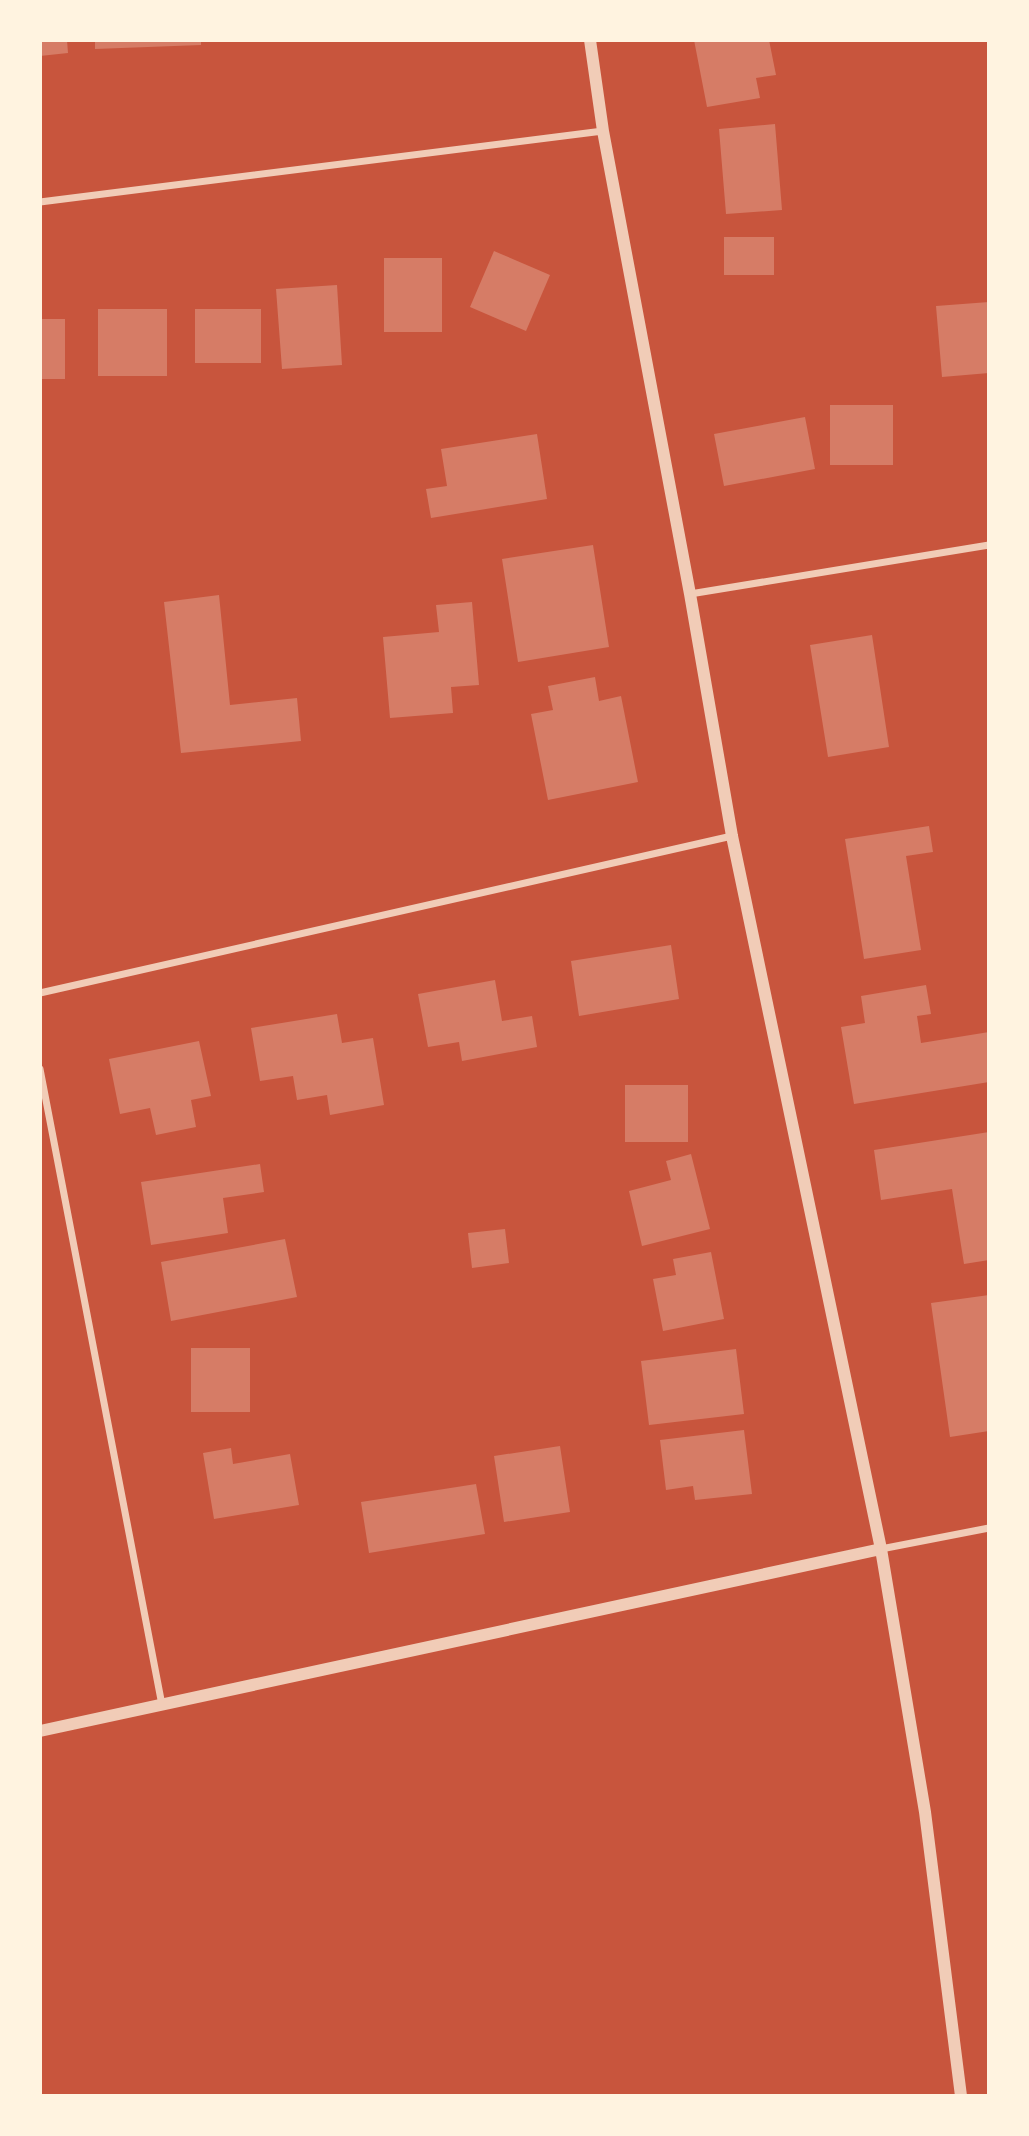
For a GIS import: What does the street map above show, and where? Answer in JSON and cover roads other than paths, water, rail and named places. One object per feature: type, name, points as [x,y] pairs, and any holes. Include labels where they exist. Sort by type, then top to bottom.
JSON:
[{"type":"street","points":[[590,40],[603,131],[690,594],[732,836],[881,1549],[925,1812],[961,2096]]},
{"type":"street","points":[[40,202],[603,131]]},
{"type":"street","points":[[690,594],[989,545]]},
{"type":"street","points":[[40,993],[732,836]]},
{"type":"street","points":[[40,1069],[162,1705]]},
{"type":"street","points":[[40,1731],[989,1528]]}]
